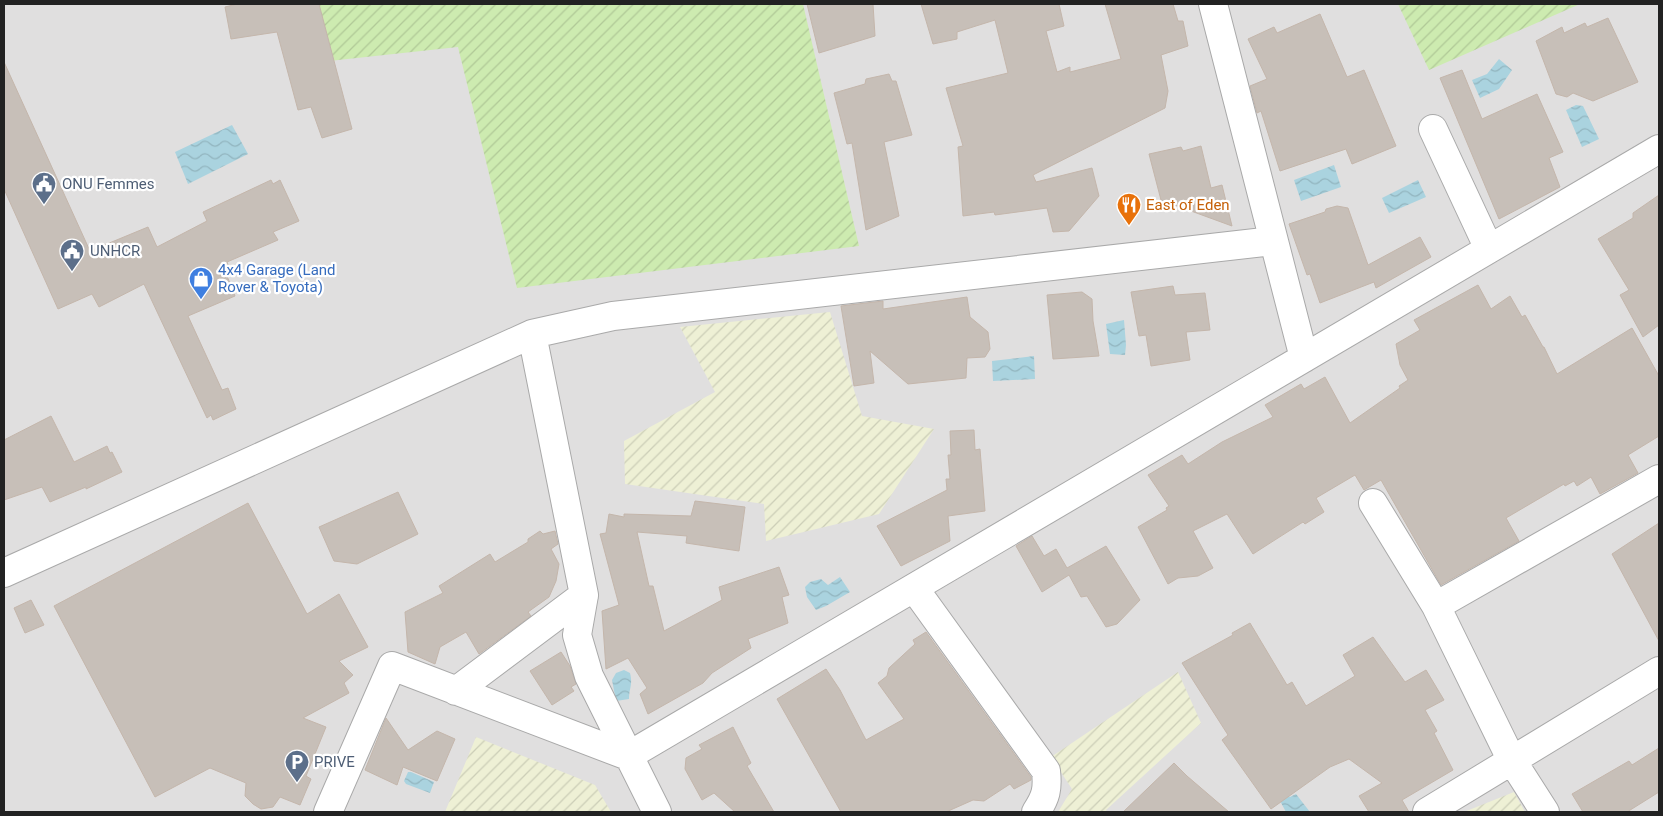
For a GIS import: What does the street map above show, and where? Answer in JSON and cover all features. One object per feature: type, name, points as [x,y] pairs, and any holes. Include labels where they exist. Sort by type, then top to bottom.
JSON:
[{"type":"street","points":[[1213,4],[1304,358]]},
{"type":"street","points":[[1433,129],[1489,248]]},
{"type":"street","points":[[628,756],[1659,149]]},
{"type":"street","points":[[4,574],[532,334],[613,316],[1273,241]]},
{"type":"street","points":[[532,334],[584,595],[577,635],[589,676],[657,812]]},
{"type":"street","points":[[1436,606],[1659,479]]},
{"type":"street","points":[[1374,503],[1436,606],[1511,759],[1545,812]]},
{"type":"street","points":[[914,588],[1046,771],[1048,787],[1042,804],[1036,812]]},
{"type":"street","points":[[456,691],[584,595]]},
{"type":"street","points":[[328,812],[392,666],[628,756]]},
{"type":"street","points":[[1426,812],[1659,670]]},
{"type":"shaded area","points":[[4,4],[1659,4],[1659,812],[4,812]]},
{"type":"green space","points":[[311,4],[803,4],[859,246],[517,288],[458,47],[320,62]]},
{"type":"green space","points":[[1398,4],[1580,4],[1429,70]]},
{"type":"green space","points":[[830,312],[862,416],[934,429],[879,514],[766,541],[764,504],[625,484],[624,441],[715,392],[680,327]]},
{"type":"green space","points":[[1178,672],[1201,723],[1106,810],[1107,812],[1058,812],[1072,789],[1051,757]]},
{"type":"green space","points":[[476,737],[595,785],[611,812],[445,812]]},
{"type":"green space","points":[[1514,792],[1525,812],[1464,812]]},
{"type":"water","points":[[1499,59],[1512,70],[1499,89],[1480,98],[1472,80],[1487,74]]},
{"type":"water","points":[[1576,105],[1583,106],[1599,139],[1582,147],[1566,110]]},
{"type":"water","points":[[232,125],[248,154],[188,184],[175,152]]},
{"type":"water","points":[[1334,165],[1341,187],[1301,201],[1294,180]]},
{"type":"water","points":[[1418,180],[1426,197],[1389,213],[1382,198]]},
{"type":"water","points":[[1124,320],[1125,355],[1110,354],[1106,324]]},
{"type":"water","points":[[1034,356],[1035,379],[993,381],[992,361]]},
{"type":"water","points":[[840,577],[850,592],[816,610],[807,597],[805,587],[810,582],[821,579],[828,585]]},
{"type":"water","points":[[624,670],[630,673],[631,677],[629,699],[616,701],[612,680],[616,673]]},
{"type":"water","points":[[408,772],[434,782],[430,793],[406,784],[404,781]]},
{"type":"water","points":[[1286,794],[1290,797],[1296,794],[1310,812],[1286,812],[1279,799]]},
{"type":"building","points":[[237,4],[319,4],[352,129],[322,138],[311,107],[298,110],[277,32],[231,39],[225,7]]},
{"type":"building","points":[[807,4],[873,4],[875,36],[819,53]]},
{"type":"building","points":[[921,4],[1059,4],[1064,26],[1046,31],[1057,72],[1070,67],[1070,72],[1121,59],[1105,4],[1173,4],[1178,21],[1183,21],[1188,46],[1161,55],[1168,91],[1165,108],[1033,175],[1036,182],[1092,168],[1099,196],[1069,231],[1053,232],[1047,208],[995,215],[994,212],[963,216],[958,147],[963,146],[946,88],[1008,73],[995,20],[957,32],[957,39],[933,44]]},
{"type":"building","points":[[1320,14],[1347,77],[1364,70],[1396,146],[1352,164],[1346,149],[1280,171],[1261,111],[1257,113],[1250,86],[1267,79],[1248,39],[1274,27],[1277,33]]},
{"type":"building","points":[[1608,18],[1638,82],[1593,101],[1573,93],[1567,97],[1556,94],[1536,41],[1562,27],[1564,33],[1585,23],[1587,27]]},
{"type":"building","points":[[4,62],[90,251],[148,227],[157,247],[207,221],[203,212],[271,180],[273,184],[280,180],[299,221],[273,232],[278,240],[227,262],[232,274],[227,276],[235,296],[188,316],[222,390],[228,388],[236,409],[213,420],[211,415],[207,418],[144,284],[99,307],[92,294],[58,309],[4,189]]},
{"type":"building","points":[[1462,70],[1482,119],[1537,94],[1563,152],[1549,158],[1560,187],[1499,219],[1440,78]]},
{"type":"building","points":[[889,74],[892,81],[896,81],[912,135],[884,142],[899,216],[866,230],[852,143],[847,144],[834,93],[865,84],[866,79]]},
{"type":"building","points":[[1201,146],[1211,188],[1222,185],[1232,226],[1161,200],[1149,154],[1181,147],[1183,151]]},
{"type":"building","points":[[1659,195],[1659,325],[1643,337],[1620,295],[1629,290],[1598,239],[1633,218],[1633,213]]},
{"type":"building","points":[[1337,206],[1348,208],[1368,265],[1420,237],[1431,257],[1376,288],[1374,282],[1320,303],[1310,274],[1307,275],[1289,224]]},
{"type":"building","points":[[1478,285],[1491,309],[1510,296],[1522,317],[1525,315],[1557,374],[1632,328],[1659,376],[1659,436],[1628,455],[1638,473],[1600,494],[1591,477],[1577,486],[1574,481],[1565,486],[1564,484],[1506,518],[1519,541],[1441,585],[1381,480],[1364,490],[1355,475],[1316,498],[1324,512],[1305,524],[1303,522],[1253,554],[1227,514],[1193,531],[1213,568],[1198,576],[1178,578],[1168,584],[1138,527],[1167,510],[1166,508],[1169,506],[1148,475],[1182,455],[1188,464],[1222,442],[1273,417],[1265,405],[1301,384],[1304,389],[1325,377],[1350,423],[1400,388],[1399,386],[1408,380],[1400,365],[1396,344],[1420,330],[1414,320]]},
{"type":"building","points":[[1173,286],[1175,295],[1205,293],[1210,330],[1186,332],[1190,360],[1151,366],[1146,335],[1139,336],[1131,292]]},
{"type":"building","points":[[1082,292],[1092,299],[1093,321],[1099,356],[1053,359],[1047,295]]},
{"type":"building","points":[[967,297],[970,317],[988,332],[990,349],[985,357],[967,358],[966,378],[908,384],[870,351],[874,383],[854,386],[841,306],[883,301],[883,309]]},
{"type":"building","points":[[51,416],[74,462],[107,446],[122,472],[86,489],[86,487],[50,502],[42,487],[4,500],[4,440]]},
{"type":"building","points":[[974,430],[975,450],[980,449],[985,511],[948,516],[950,541],[901,566],[877,526],[947,490],[946,479],[950,479],[948,455],[951,455],[950,431]]},
{"type":"building","points":[[398,492],[418,534],[357,564],[334,561],[319,527]]},
{"type":"building","points":[[695,501],[745,507],[739,551],[686,543],[687,536],[637,532],[649,586],[653,586],[664,631],[722,600],[719,587],[779,567],[789,595],[782,597],[788,623],[748,639],[751,648],[712,673],[703,683],[648,714],[640,694],[647,688],[628,658],[606,669],[602,611],[619,605],[600,534],[606,533],[609,514],[624,517],[624,514],[691,516]]},
{"type":"building","points":[[248,503],[307,614],[339,594],[368,647],[339,661],[353,675],[344,683],[349,693],[303,718],[326,727],[306,776],[311,779],[300,805],[280,797],[273,807],[261,809],[245,796],[246,783],[210,768],[155,797],[54,606]]},
{"type":"building","points":[[1659,523],[1659,641],[1612,554]]},
{"type":"building","points":[[540,531],[543,534],[555,531],[558,544],[551,549],[559,564],[556,581],[549,597],[528,612],[531,616],[479,654],[466,632],[440,647],[435,664],[408,652],[405,612],[443,593],[439,586],[490,554],[495,562],[528,542],[528,539]]},
{"type":"building","points":[[1032,536],[1044,556],[1056,549],[1067,568],[1106,546],[1140,600],[1117,624],[1106,627],[1087,596],[1081,597],[1069,575],[1042,592],[1016,546]]},
{"type":"building","points":[[31,600],[44,625],[25,633],[14,608]]},
{"type":"building","points":[[1250,623],[1287,685],[1292,682],[1306,706],[1355,676],[1343,655],[1373,637],[1405,682],[1426,670],[1444,700],[1425,710],[1437,731],[1434,733],[1453,770],[1402,800],[1409,812],[1369,812],[1359,796],[1382,783],[1349,759],[1330,767],[1271,809],[1222,740],[1228,735],[1182,663],[1233,635],[1232,633]]},
{"type":"building","points":[[926,632],[1031,777],[1031,780],[1014,789],[1010,784],[984,801],[973,800],[946,812],[841,812],[777,699],[826,669],[840,690],[866,740],[904,719],[878,683],[887,676],[889,668],[915,644],[913,640]]},
{"type":"building","points":[[561,652],[570,666],[576,684],[571,687],[574,691],[552,705],[530,671]]},
{"type":"building","points":[[386,718],[408,750],[437,731],[455,739],[437,781],[403,767],[397,785],[365,770]]},
{"type":"building","points":[[733,727],[751,763],[747,766],[774,812],[735,812],[714,793],[702,800],[685,769],[686,758],[702,749],[699,745]]},
{"type":"building","points":[[1659,748],[1659,792],[1627,812],[1583,812],[1572,794],[1629,761],[1632,765]]},
{"type":"building","points":[[1174,763],[1187,776],[1229,812],[1123,812]]},
{"type":"place","name":"ONU Femmes","points":[[44,205]]},
{"type":"place","name":"East of Eden","points":[[1129,226]]},
{"type":"place","name":"UNHCR","points":[[72,272]]},
{"type":"place","name":"4x4 Garage (Land Rover & Toyota)","points":[[201,300]]},
{"type":"place","name":"PRIVE","points":[[297,783]]}]
